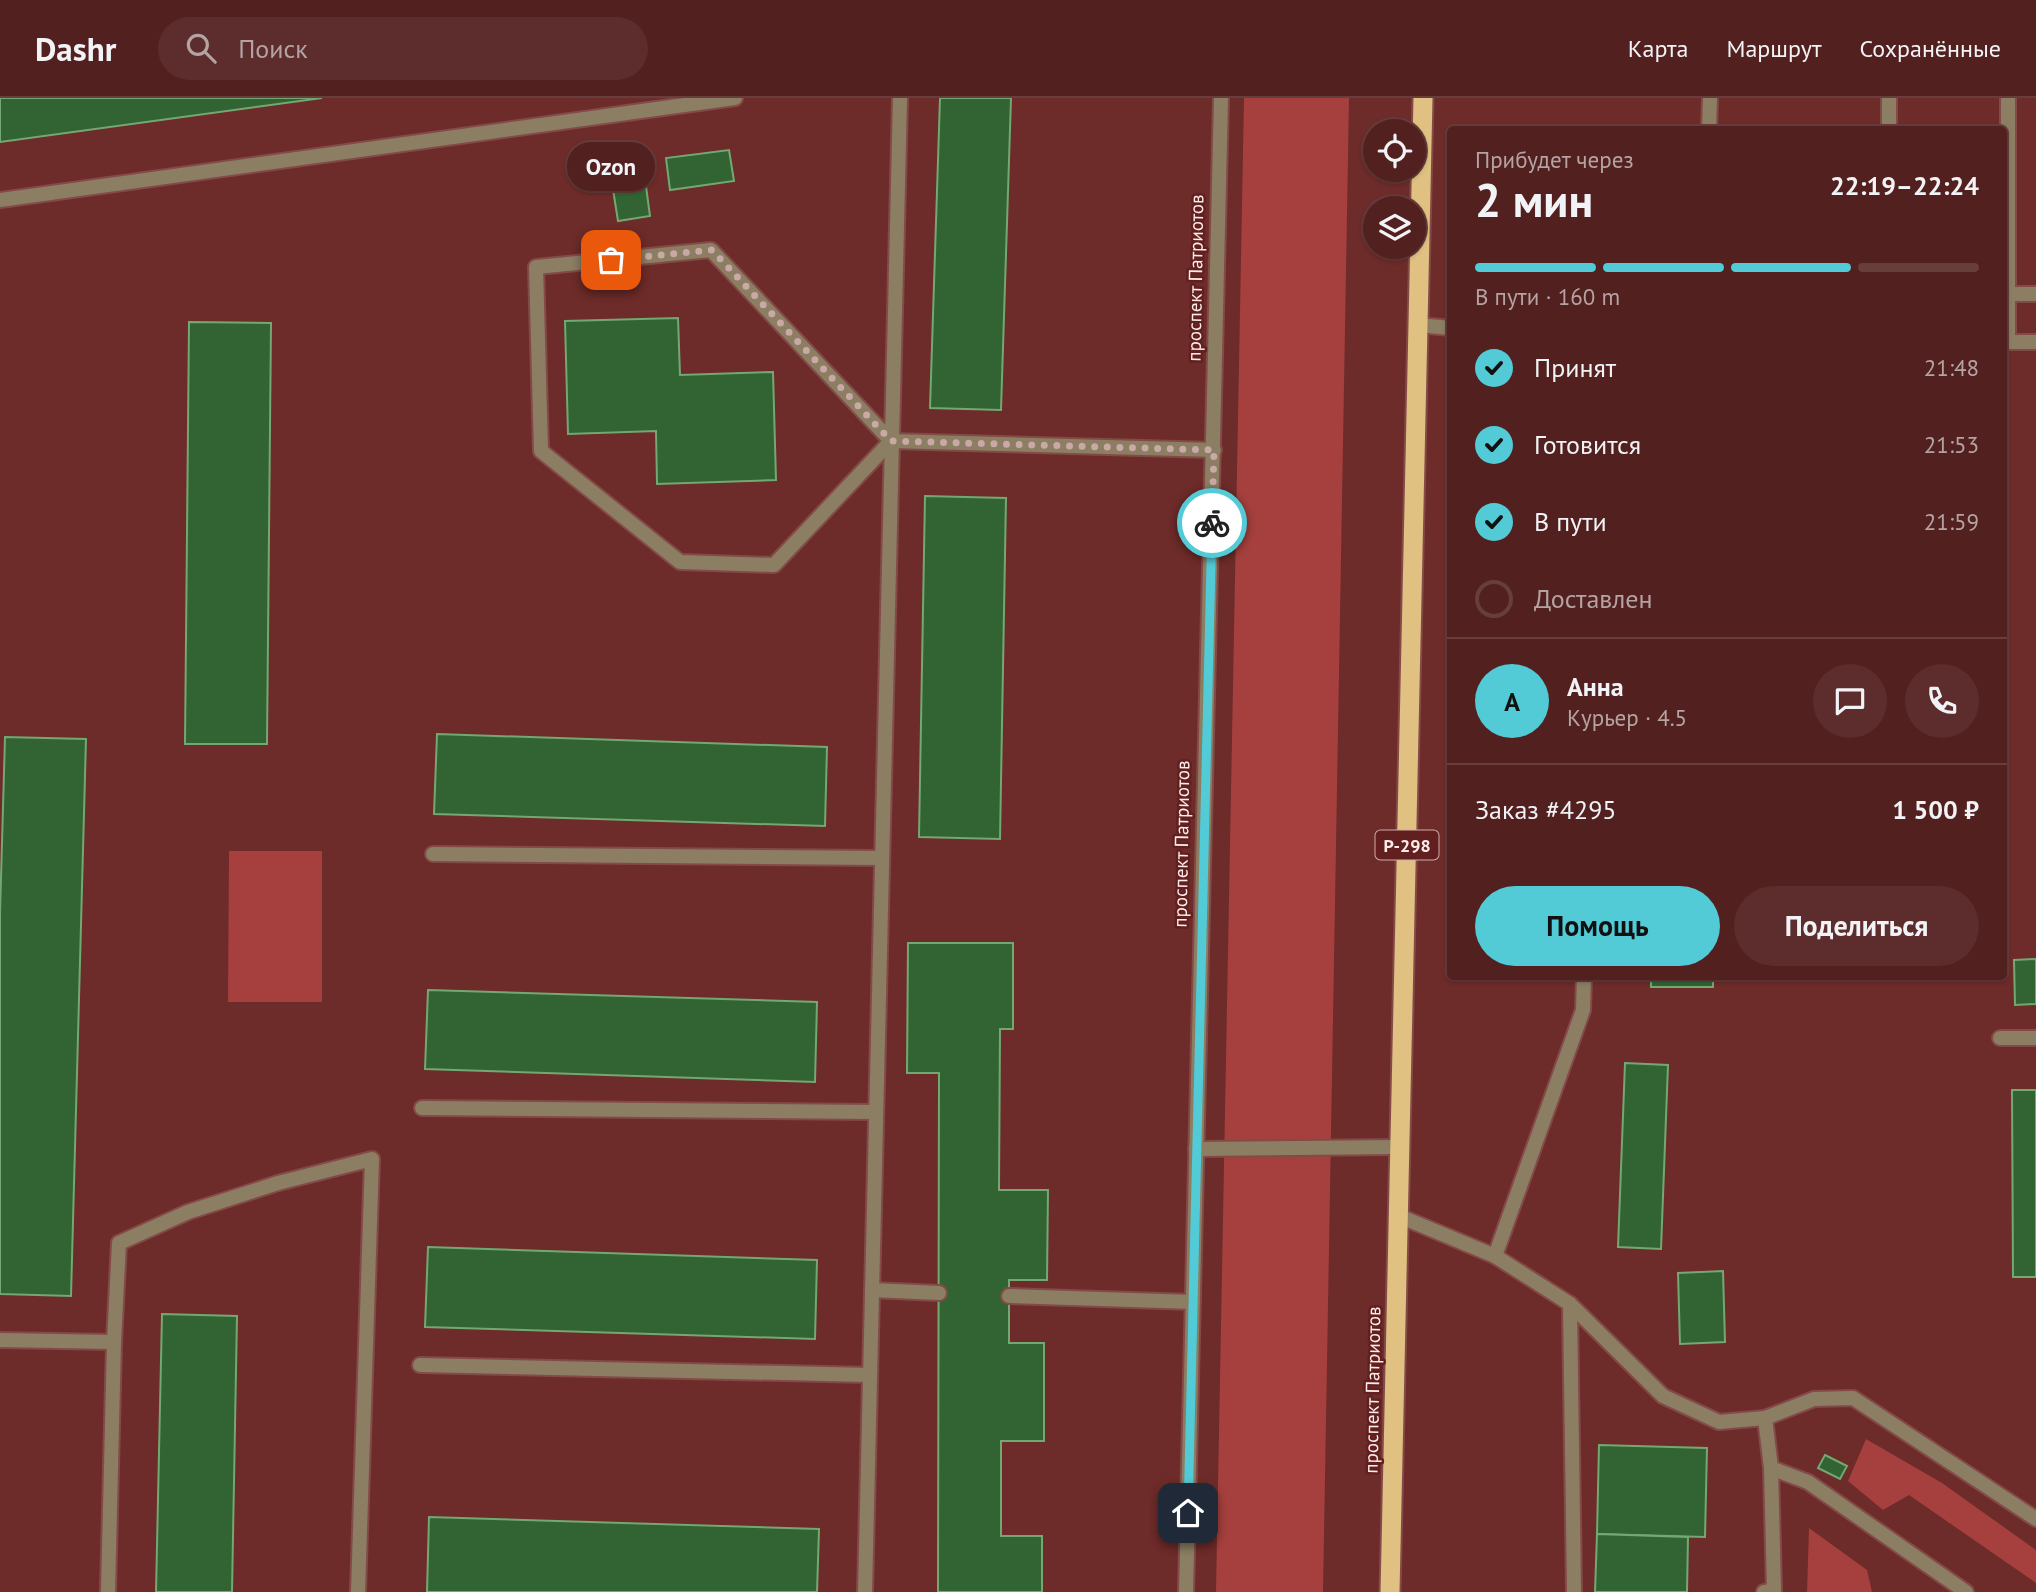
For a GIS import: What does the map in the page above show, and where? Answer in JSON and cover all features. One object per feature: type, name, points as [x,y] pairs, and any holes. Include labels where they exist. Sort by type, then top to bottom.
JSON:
[{"type":"highway","name":"проспект Патриотов","points":[[1390,1592],[1423,98]]},
{"type":"street","points":[[0,200],[735,98]]},
{"type":"street","points":[[865,1592],[900,98]]},
{"type":"street","name":"проспект Патриотов","points":[[1186,1592],[1221,98]]},
{"type":"street","points":[[1709,126],[1710,98]]},
{"type":"street","points":[[1889,98],[1889,126]]},
{"type":"street","points":[[2007,318],[2008,98]]},
{"type":"street","points":[[891,441],[774,565],[680,562],[541,451],[536,267],[712,250],[891,441],[1214,450]]},
{"type":"street","points":[[2008,294],[2036,294]]},
{"type":"street","points":[[1418,325],[1447,328]]},
{"type":"street","points":[[2007,342],[2036,342]]},
{"type":"street","points":[[433,854],[882,858]]},
{"type":"street","points":[[1495,1256],[1583,1010],[1584,980]]},
{"type":"street","points":[[2000,1038],[2036,1038]]},
{"type":"street","points":[[422,1108],[876,1112]]},
{"type":"street","points":[[1196,1149],[1400,1147]]},
{"type":"street","points":[[108,1592],[119,1243],[188,1212],[278,1183],[372,1159],[358,1592]]},
{"type":"street","points":[[1399,1216],[1495,1256],[1570,1304],[1663,1396],[1719,1422],[1765,1418],[1814,1399],[1853,1398],[2036,1518]]},
{"type":"street","points":[[872,1290],[939,1293]]},
{"type":"street","points":[[1009,1296],[1193,1302]]},
{"type":"street","points":[[1570,1304],[1574,1592]]},
{"type":"street","points":[[0,1340],[114,1342]]},
{"type":"street","points":[[420,1365],[870,1375]]},
{"type":"street","points":[[1764,1592],[1774,1590],[1771,1468],[1765,1418]]},
{"type":"street","points":[[1771,1468],[1808,1482],[1966,1592]]},
{"type":"shaded area","points":[[1244,98],[1349,98],[1323,1592],[1216,1592]]},
{"type":"shaded area","points":[[229,851],[322,851],[322,1002],[228,1002]]},
{"type":"shaded area","points":[[1866,1439],[1942,1483],[2036,1550],[2036,1583],[1909,1495],[1883,1510],[1848,1481]]},
{"type":"shaded area","points":[[1809,1528],[1867,1570],[1872,1592],[1807,1592]]},
{"type":"building","points":[[0,98],[322,98],[0,142]]},
{"type":"building","points":[[940,98],[1011,98],[1001,410],[930,408]]},
{"type":"building","points":[[729,150],[734,181],[670,190],[666,158]]},
{"type":"building","points":[[645,179],[650,216],[618,221],[612,183]]},
{"type":"building","points":[[678,318],[680,375],[773,372],[776,480],[657,484],[656,431],[568,434],[565,321]]},
{"type":"building","points":[[189,322],[271,323],[267,744],[185,744]]},
{"type":"building","points":[[925,496],[1006,498],[1000,839],[919,837]]},
{"type":"building","points":[[437,734],[827,747],[825,826],[434,814]]},
{"type":"building","points":[[5,737],[86,739],[71,1296],[0,1294],[0,913]]},
{"type":"building","points":[[908,943],[1013,943],[1013,1029],[1000,1029],[999,1190],[1048,1190],[1047,1280],[1009,1280],[1009,1343],[1044,1343],[1044,1441],[1001,1441],[1001,1536],[1042,1536],[1042,1592],[938,1592],[939,1073],[907,1073]]},
{"type":"building","points":[[2036,959],[2036,1004],[2015,1005],[2014,960]]},
{"type":"building","points":[[1651,980],[1713,980],[1713,987],[1651,987]]},
{"type":"building","points":[[428,990],[817,1002],[815,1082],[425,1069]]},
{"type":"building","points":[[1625,1063],[1668,1065],[1661,1249],[1618,1247]]},
{"type":"building","points":[[2012,1090],[2036,1090],[2036,1277],[2013,1277]]},
{"type":"building","points":[[428,1247],[817,1260],[815,1339],[425,1327]]},
{"type":"building","points":[[1723,1271],[1725,1342],[1680,1344],[1678,1273]]},
{"type":"building","points":[[162,1314],[237,1316],[232,1592],[156,1592]]},
{"type":"building","points":[[1599,1445],[1707,1448],[1705,1537],[1597,1534]]},
{"type":"building","points":[[1825,1455],[1847,1466],[1840,1479],[1818,1468]]},
{"type":"building","points":[[429,1517],[819,1529],[817,1592],[427,1592]]},
{"type":"building","points":[[1597,1534],[1688,1537],[1687,1592],[1595,1592]]},
{"type":"way so far","points":[[611,260],[712,250],[891,441],[1214,450],[1212,523]]},
{"type":"place","name":"Ozon","points":[[611,260]]},
{"type":"route","points":[[1188,1513],[1212,523]]}]
